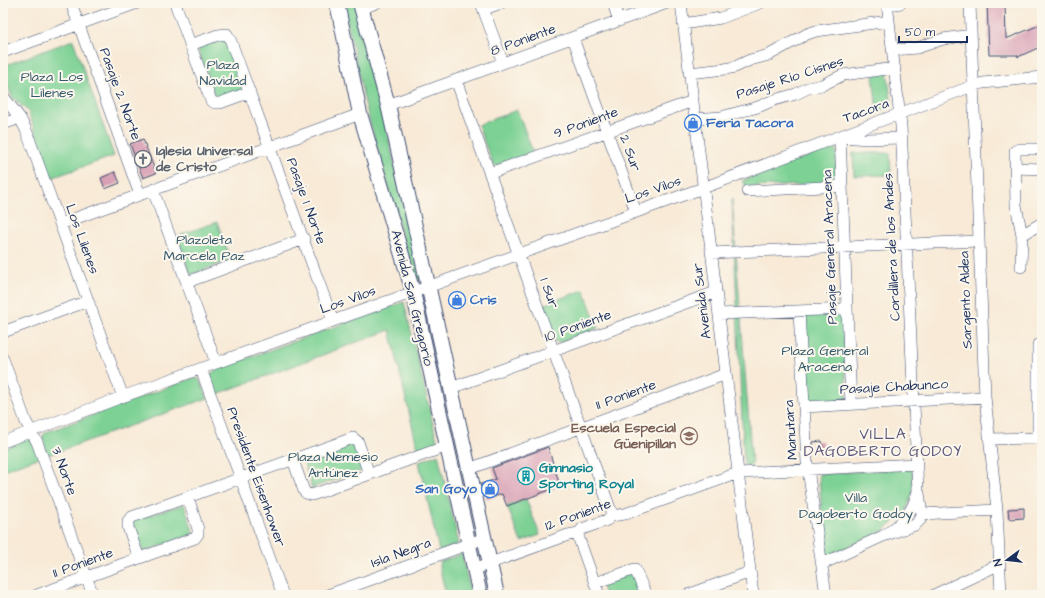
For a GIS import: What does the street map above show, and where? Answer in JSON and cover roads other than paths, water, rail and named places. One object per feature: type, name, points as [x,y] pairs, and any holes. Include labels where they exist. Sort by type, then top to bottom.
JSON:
[{"type":"main road","name":"Avenida San Gregorio","points":[[337,3],[360,114],[413,292],[480,595]]},
{"type":"main road","name":"Avenida San Gregorio","points":[[360,6],[388,105],[497,595]]},
{"type":"street","name":"Pasaje 2 Norte","points":[[71,3],[140,195]]},
{"type":"street","points":[[3,52],[137,3]]},
{"type":"street","points":[[175,3],[210,99],[213,102],[220,103],[250,92]]},
{"type":"street","points":[[360,6],[376,3]]},
{"type":"street","points":[[501,3],[483,6],[503,63]]},
{"type":"street","points":[[613,3],[619,21]]},
{"type":"street","name":"8 Poniente","points":[[388,105],[667,3]]},
{"type":"street","name":"Avenida Sur","points":[[681,3],[753,595]]},
{"type":"street","points":[[683,24],[721,18],[760,3]]},
{"type":"street","points":[[888,4],[901,3]]},
{"type":"street","name":"Sargento Aldea","points":[[970,3],[985,397],[997,510],[1001,595]]},
{"type":"street","name":"Cordillera de los Andes","points":[[888,4],[902,138],[918,491],[922,514]]},
{"type":"street","points":[[689,73],[725,70],[735,67],[750,60],[769,55],[807,34],[816,31],[889,21]]},
{"type":"street","name":"Pasaje 1 Norte","points":[[190,45],[218,34],[227,34],[230,39],[333,321]]},
{"type":"street","points":[[893,50],[917,48],[943,39],[971,36]]},
{"type":"street","name":"2 Sur","points":[[573,38],[636,212]]},
{"type":"street","name":"Pasaje Río Cisnes","points":[[695,119],[721,116],[758,107],[774,100],[796,94],[808,88],[822,85],[843,75],[895,68]]},
{"type":"street","name":"Tacora","points":[[703,188],[972,86],[983,83],[1042,78]]},
{"type":"street","name":"1 Sur","points":[[456,80],[611,510],[611,516]]},
{"type":"street","name":"Los Lilenes","points":[[3,96],[20,118],[26,130],[123,397]]},
{"type":"street","name":"9 Poniente","points":[[490,173],[693,100]]},
{"type":"street","points":[[60,224],[360,114]]},
{"type":"street","points":[[4,121],[20,118]]},
{"type":"street","points":[[840,136],[867,139],[902,138]]},
{"type":"street","name":"Pasaje General Aracena","points":[[840,136],[851,404]]},
{"type":"street","points":[[1021,267],[1022,235],[1016,205],[1015,151],[1019,149],[1042,149]]},
{"type":"street","points":[[1015,168],[1042,169]]},
{"type":"street","points":[[747,191],[842,186]]},
{"type":"street","name":"Los Vilos","points":[[3,442],[123,397],[703,188]]},
{"type":"street","points":[[153,190],[216,364]]},
{"type":"street","points":[[1022,235],[1042,223]]},
{"type":"street","points":[[187,282],[304,239]]},
{"type":"street","points":[[711,254],[978,241]]},
{"type":"street","name":"10 Poniente","points":[[451,388],[716,292]]},
{"type":"street","points":[[3,332],[88,301]]},
{"type":"street","points":[[719,314],[847,309]]},
{"type":"street","name":"Manutara","points":[[799,311],[808,469],[826,595]]},
{"type":"street","points":[[990,439],[1040,438],[1038,345]]},
{"type":"street","name":"3 Norte","points":[[3,359],[26,422],[37,442],[93,595]]},
{"type":"street","name":"Presidente Eisenhower","points":[[201,369],[283,595]]},
{"type":"street","name":"11 Poniente","points":[[469,469],[726,374]]},
{"type":"street","name":"Pasaje Chabunco","points":[[804,407],[985,397]]},
{"type":"street","points":[[139,558],[127,524],[130,519],[188,497],[352,438],[358,442],[369,474]]},
{"type":"street","points":[[293,460],[304,491],[309,495],[447,446]]},
{"type":"street","name":"12 Poniente","points":[[474,569],[568,534],[579,532],[582,529],[607,520],[611,516],[625,514],[738,473],[917,464]]},
{"type":"street","name":"Cordillera de los Andes","points":[[884,536],[902,523],[910,512],[918,491]]},
{"type":"street","name":"11 Poniente","points":[[37,595],[197,536],[198,529],[188,497]]},
{"type":"street","points":[[822,564],[884,536],[914,525],[920,520],[922,514],[997,510]]},
{"type":"street","points":[[579,532],[579,539],[599,595]]},
{"type":"street","name":"Isla Negra","points":[[328,595],[484,538]]},
{"type":"street","points":[[934,595],[1000,564]]},
{"type":"street","points":[[595,583],[636,569],[646,595]]},
{"type":"street","points":[[688,595],[750,572]]},
{"type":"place","name":"Feria Tacora","points":[[693,123]]},
{"type":"place","name":"Iglesia Universal de Cristo","points":[[143,159]]},
{"type":"place","name":"Cris","points":[[457,300]]},
{"type":"place","name":"Escuela Especial Güenipillan","points":[[689,436]]},
{"type":"place","name":"Gimnasio Sporting Royal","points":[[526,476]]},
{"type":"place","name":"San Goyo","points":[[490,489]]},
{"type":"district","name":"VILLA DAGOBERTO GODOY","points":[[883,442]]},
{"type":"park label","name":"Plaza Navidad","points":[[223,74]]},
{"type":"park label","name":"Plaza Los Lilenes","points":[[52,86]]},
{"type":"park label","name":"Plazoleta Marcela Paz","points":[[204,248]]},
{"type":"park label","name":"Plaza General Aracena","points":[[825,360]]},
{"type":"park label","name":"Plaza Nemesio Antúnez","points":[[333,466]]},
{"type":"park label","name":"Villa Dagoberto Godoy","points":[[856,506]]}]
